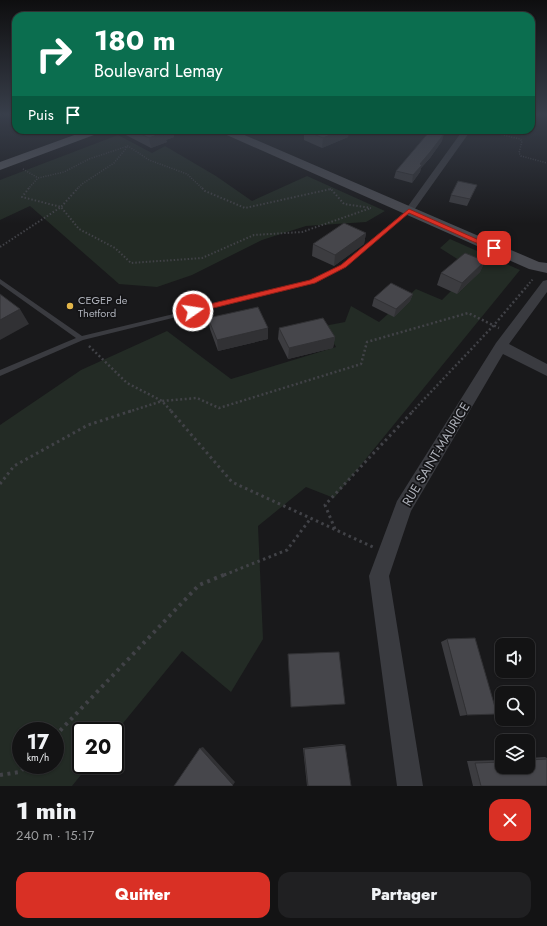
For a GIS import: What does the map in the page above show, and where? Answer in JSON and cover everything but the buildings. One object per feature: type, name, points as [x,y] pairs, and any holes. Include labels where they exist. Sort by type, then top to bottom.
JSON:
[{"type":"main road","points":[[0,166],[42,151]]},
{"type":"street","points":[[279,151],[309,162]]},
{"type":"street","points":[[286,151],[412,207],[535,266],[547,268]]},
{"type":"street","points":[[412,207],[452,151]]},
{"type":"street","points":[[412,207],[542,257],[547,261]]},
{"type":"street","name":"RUE SAINT-MAURICE","points":[[410,786],[379,576],[403,507],[502,335],[547,284]]},
{"type":"street","points":[[502,335],[547,371]]},
{"type":"lane","points":[[0,373],[81,338],[313,282],[343,266],[412,207]]},
{"type":"lane","points":[[0,281],[81,338]]},
{"type":"path","points":[[114,151],[89,159],[64,172],[38,178],[22,197],[60,207],[79,229],[115,248],[131,263],[202,258],[254,235],[302,232],[371,208],[344,204],[331,189],[245,208],[205,191],[187,174],[149,160],[135,151]]},
{"type":"path","points":[[0,247],[60,207],[82,184],[114,163],[124,151]]},
{"type":"path","points":[[520,151],[521,156],[547,163]]},
{"type":"path","points":[[18,167],[38,178]]},
{"type":"path","points":[[336,530],[325,505],[502,335],[534,279],[530,274]]},
{"type":"path","points":[[0,484],[14,466],[88,425],[162,401],[197,398],[220,408],[361,364],[367,342],[468,313],[502,335]]},
{"type":"path","points":[[81,338],[127,383],[162,401],[232,482],[378,549]]},
{"type":"path","points":[[64,727],[199,585],[288,550],[311,518]]},
{"type":"path","points":[[0,775],[12,773]]},
{"type":"shaded area","points":[[77,151],[148,151],[152,153],[156,151],[173,151],[216,176],[252,201],[307,176],[385,211],[366,222],[306,226],[262,240],[192,275],[157,287],[119,284],[30,206],[0,220],[0,180]]},
{"type":"shaded area","points":[[450,239],[520,270],[334,498],[306,487],[258,526],[263,639],[231,692],[182,651],[124,722],[72,722],[72,774],[82,774],[72,786],[0,786],[0,425],[81,370],[167,331],[231,379],[336,347],[324,326],[345,322],[351,306],[379,322],[416,289],[442,300],[473,269],[440,248]]},
{"type":"place","name":"CEGEP de Thetford","points":[[70,306]]},
{"type":"route","points":[[193,311],[313,282],[343,266],[409,211],[494,248]]}]
